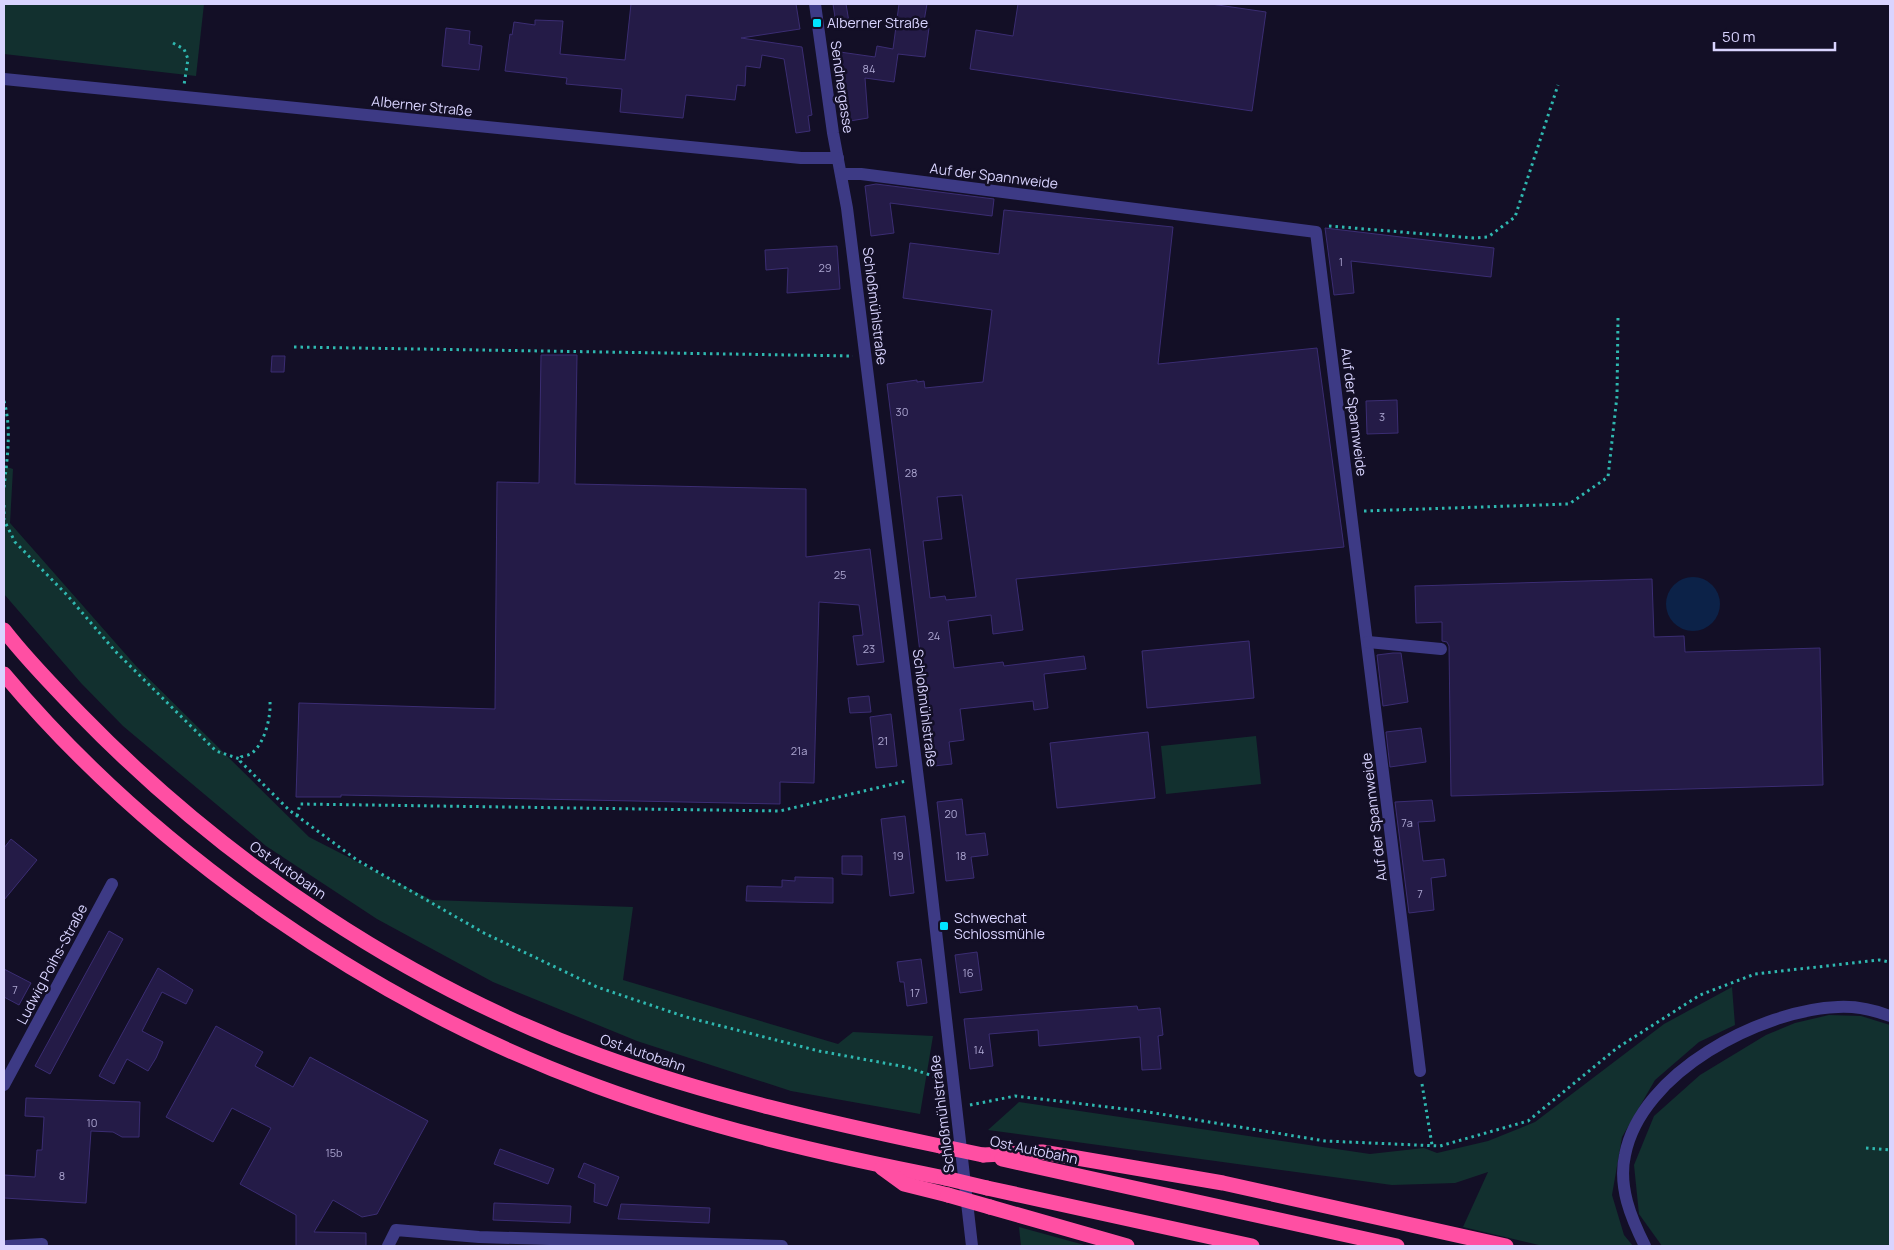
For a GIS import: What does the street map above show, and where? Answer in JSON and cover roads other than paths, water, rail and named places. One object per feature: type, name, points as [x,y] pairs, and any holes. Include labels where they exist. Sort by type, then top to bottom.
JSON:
[{"type":"highway","name":"Ost Autobahn","points":[[4,630],[58,691],[105,739],[169,798],[268,876],[391,957],[460,994],[537,1030],[598,1055],[664,1078],[772,1108],[1397,1246]]},
{"type":"highway","points":[[4,674],[79,755],[190,853],[269,913],[383,986],[462,1028],[545,1066],[596,1086],[737,1132],[1252,1246]]},
{"type":"highway","points":[[984,1155],[1042,1152],[1223,1183],[1506,1246]]},
{"type":"highway","points":[[877,1164],[904,1184],[1127,1246]]},
{"type":"street","name":"Sendnergasse","points":[[815,4],[841,174]]},
{"type":"street","name":"Alberner Straße","points":[[4,79],[801,158],[838,158]]},
{"type":"street","name":"Auf der Spannweide","points":[[841,174],[861,174],[1316,232],[1420,1071]]},
{"type":"street","name":"Schloßmühlstraße","points":[[841,174],[866,356],[918,778],[972,1246]]},
{"type":"street","points":[[1368,642],[1441,649]]},
{"type":"street","name":"Ludwig Poihs-Straße","points":[[4,1085],[112,884]]},
{"type":"street","points":[[1645,1246],[1632,1220],[1624,1189],[1625,1155],[1639,1121],[1652,1101],[1678,1074],[1714,1047],[1757,1026],[1799,1012],[1839,1006],[1872,1010],[1890,1016]]},
{"type":"street","points":[[388,1246],[396,1230],[507,1238],[782,1246]]},
{"type":"street","points":[[7,1246],[42,1244]]},
{"type":"water","points":[[1693,577],[1703,579],[1712,585],[1718,594],[1720,604],[1718,614],[1712,623],[1703,629],[1693,631],[1683,629],[1674,623],[1668,614],[1666,604],[1668,594],[1674,585],[1683,579]]},
{"type":"place","name":"Alberner Straße","points":[[817,23]]},
{"type":"place","name":"Schwechat Schlossmühle","points":[[944,926]]}]
